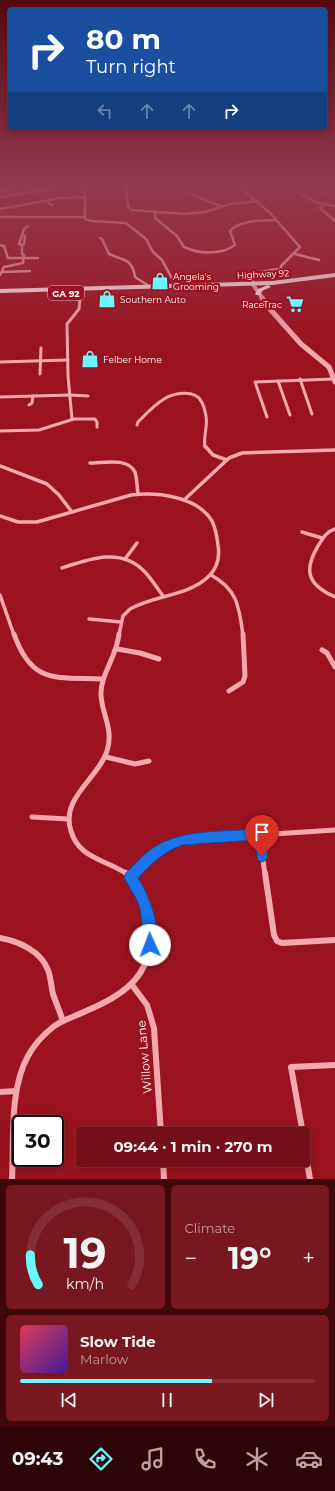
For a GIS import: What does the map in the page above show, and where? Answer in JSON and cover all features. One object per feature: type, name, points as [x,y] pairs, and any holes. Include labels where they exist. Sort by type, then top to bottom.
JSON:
[{"type":"main road","name":"Highway 92","points":[[0,296],[154,286],[255,289],[270,285],[335,275]]},
{"type":"main road","points":[[254,276],[259,281],[270,285]]},
{"type":"main road","points":[[255,289],[261,285],[289,283],[304,280]]},
{"type":"main road","name":"Highway 92","points":[[270,285],[304,284],[335,280]]},
{"type":"main road","points":[[185,287],[247,285],[255,289],[261,289],[270,285]]},
{"type":"main road","name":"Highway 92","points":[[0,290],[80,291],[185,287]]},
{"type":"street","points":[[19,271],[22,245],[24,244],[25,238]]},
{"type":"street","points":[[100,238],[102,239],[109,254],[132,264],[135,270],[135,276],[144,284],[154,286]]},
{"type":"street","points":[[145,238],[153,252],[162,260],[174,282],[185,287]]},
{"type":"street","points":[[178,238],[182,246],[190,249],[212,251],[226,250],[233,247],[234,245],[232,238]]},
{"type":"street","points":[[281,269],[281,266],[295,254],[300,247],[292,238]]},
{"type":"street","points":[[0,245],[4,246],[7,257],[20,259],[38,258]]},
{"type":"street","points":[[1,273],[2,269],[7,266],[20,265],[23,263],[24,256],[22,254]]},
{"type":"street","points":[[295,254],[319,260]]},
{"type":"street","points":[[281,269],[288,276]]},
{"type":"street","points":[[267,418],[255,382],[300,379],[334,381],[329,367],[301,344],[255,289],[254,276],[264,272],[281,269]]},
{"type":"street","points":[[1,273],[30,271]]},
{"type":"street","points":[[164,286],[174,282]]},
{"type":"street","points":[[137,287],[144,284]]},
{"type":"street","points":[[72,419],[67,324],[79,309],[80,291]]},
{"type":"street","points":[[40,374],[41,348]]},
{"type":"street","points":[[0,362],[68,360]]},
{"type":"street","points":[[300,379],[312,414]]},
{"type":"street","points":[[278,381],[290,415]]},
{"type":"street","points":[[0,397],[70,394],[88,396]]},
{"type":"street","points":[[137,425],[163,399],[177,394],[196,396],[200,399],[207,424],[207,435],[204,443],[205,447],[215,456],[228,460]]},
{"type":"street","points":[[29,405],[32,403],[33,396]]},
{"type":"street","points":[[0,431],[43,429],[65,420],[72,419],[95,419],[98,422],[97,427]]},
{"type":"street","points":[[184,500],[228,460],[242,453],[335,450]]},
{"type":"street","points":[[90,463],[122,462],[131,466],[134,472],[138,494]]},
{"type":"street","points":[[0,466],[47,484],[59,495],[72,512]]},
{"type":"street","points":[[0,516],[13,522],[28,523],[45,521],[125,496],[157,494],[184,500],[202,509],[211,518],[215,526],[219,558],[216,568],[211,575],[194,586],[135,606],[124,615],[121,622],[117,649],[102,679],[101,698],[110,730],[110,739],[106,757],[74,800],[68,819],[71,834],[78,846],[84,851],[130,877],[144,900],[148,915],[150,939],[147,960],[143,969],[132,985],[113,998],[63,1021],[45,1032],[32,1047],[22,1067],[16,1091],[12,1179]]},
{"type":"street","points":[[335,529],[324,534],[310,559],[308,569],[311,578],[320,588],[335,597]]},
{"type":"street","points":[[302,532],[322,538]]},
{"type":"street","points":[[124,559],[137,543]]},
{"type":"street","points":[[62,568],[98,557],[124,559],[138,565],[163,596]]},
{"type":"street","points":[[211,575],[225,583],[237,602],[246,661],[246,673],[244,681],[230,690]]},
{"type":"street","points":[[0,595],[4,600],[15,637],[24,660],[36,671],[54,676],[102,679]]},
{"type":"street","points":[[89,619],[121,622]]},
{"type":"street","points":[[117,649],[140,653],[159,659]]},
{"type":"street","points":[[322,650],[328,653],[335,667]]},
{"type":"street","points":[[106,757],[135,764],[149,761]]},
{"type":"street","points":[[32,817],[68,819]]},
{"type":"street","points":[[130,877],[154,854],[174,842],[191,838],[335,830]]},
{"type":"street","points":[[259,834],[274,935],[277,941],[282,943],[335,940]]},
{"type":"street","points":[[0,938],[10,940],[24,946],[43,960],[47,968],[53,995],[63,1021]]},
{"type":"street","name":"Willow Lane","points":[[132,985],[146,1002],[153,1022],[160,1127]]},
{"type":"street","points":[[302,1127],[291,1067],[335,1065]]},
{"type":"street","points":[[0,1092],[16,1091]]},
{"type":"street","points":[[163,1167],[164,1179]]},
{"type":"street","points":[[308,1167],[310,1179]]},
{"type":"place","name":"Angela's Grooming","points":[[160,281]]},
{"type":"place","name":"Southern Auto","points":[[107,299]]},
{"type":"place","name":"RaceTrac","points":[[295,304]]},
{"type":"place","name":"Felber Home","points":[[90,359]]},
{"type":"route","points":[[150,945],[146,907],[136,885],[130,877],[147,859],[167,845],[182,840],[191,838],[259,834],[262,856]]}]
